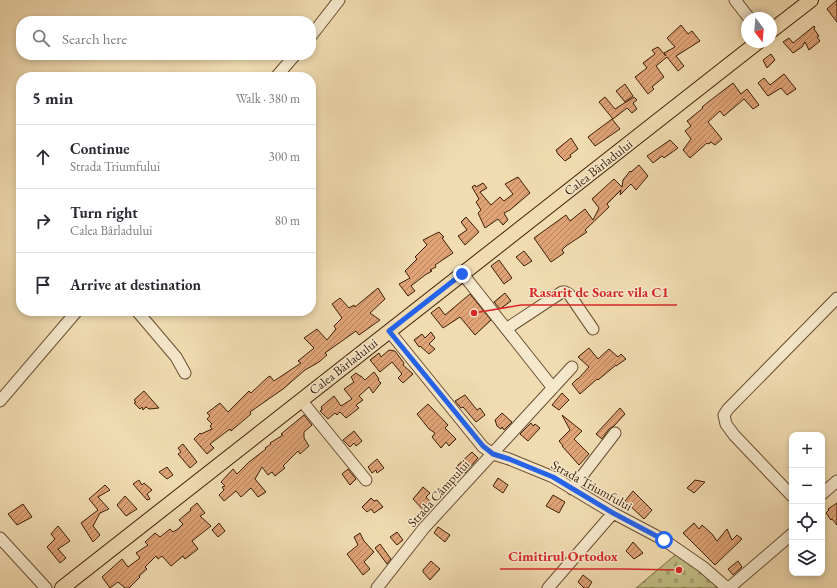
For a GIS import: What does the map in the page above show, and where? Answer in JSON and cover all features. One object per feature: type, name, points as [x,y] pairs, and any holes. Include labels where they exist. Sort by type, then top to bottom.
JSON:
[{"type":"main road","points":[[777,26],[811,0]]},
{"type":"main road","name":"Calea Bârladului","points":[[62,588],[750,48]]},
{"type":"street","points":[[316,30],[339,0]]},
{"type":"street","points":[[735,0],[744,12]]},
{"type":"street","points":[[280,72],[291,60]]},
{"type":"street","points":[[462,274],[553,388]]},
{"type":"street","points":[[506,329],[562,292],[569,294],[593,328]]},
{"type":"street","points":[[789,493],[734,435],[726,424],[724,415],[728,409],[837,298]]},
{"type":"street","points":[[0,401],[73,316]]},
{"type":"street","points":[[141,316],[165,346],[176,357],[185,374]]},
{"type":"street","name":"Strada Triumfului","points":[[389,331],[475,438],[493,454],[553,477],[613,513],[664,540],[703,567],[728,588]]},
{"type":"street","name":"Strada Câmpului","points":[[377,588],[424,528],[572,367]]},
{"type":"street","points":[[301,400],[366,480]]},
{"type":"street","points":[[572,488],[615,433]]},
{"type":"street","points":[[825,491],[837,481]]},
{"type":"street","points":[[548,588],[613,513]]},
{"type":"street","points":[[728,588],[789,537]]},
{"type":"street","points":[[0,538],[46,588]]},
{"type":"green space","points":[[680,551],[718,588],[636,588]]},
{"type":"building","points":[[837,0],[837,22],[827,9]]},
{"type":"building","points":[[681,25],[688,34],[692,31],[700,41],[676,56],[684,66],[678,71],[667,57],[656,66],[664,77],[652,87],[654,89],[648,94],[635,77],[647,68],[643,63],[655,54],[652,50],[658,47],[666,56],[664,53],[675,47],[667,38]]},
{"type":"building","points":[[814,26],[814,29],[819,36],[817,37],[820,41],[809,50],[805,42],[802,47],[793,53],[783,42],[789,38],[793,43]]},
{"type":"building","points":[[771,54],[775,60],[767,68],[763,60]]},
{"type":"building","points":[[784,74],[796,89],[787,95],[781,88],[768,96],[758,83],[764,78],[770,85]]},
{"type":"building","points":[[733,83],[741,94],[747,89],[759,105],[753,109],[744,99],[724,116],[720,111],[708,122],[722,139],[715,145],[711,142],[709,144],[707,143],[690,158],[683,150],[691,139],[685,131],[691,126],[687,121],[703,108],[702,107]]},
{"type":"building","points":[[625,84],[633,96],[625,102],[616,91]]},
{"type":"building","points":[[605,97],[615,109],[634,97],[637,100],[633,103],[637,109],[632,113],[627,108],[613,119],[599,102]]},
{"type":"building","points":[[612,119],[620,129],[595,146],[588,137]]},
{"type":"building","points":[[571,138],[578,149],[565,161],[556,150]]},
{"type":"building","points":[[670,140],[678,148],[664,158],[662,156],[653,163],[647,156]]},
{"type":"building","points":[[639,165],[648,176],[636,190],[631,184],[620,195],[621,190],[607,204],[609,207],[585,230],[587,232],[566,246],[562,250],[564,253],[551,262],[534,238],[566,215],[570,221],[585,209],[593,220],[599,208],[592,199],[614,179],[622,187],[623,180],[630,171],[631,172]]},
{"type":"building","points":[[518,177],[530,193],[510,210],[504,213],[508,220],[503,225],[498,219],[485,228],[478,213],[481,210],[476,202],[479,199],[472,187],[475,185],[476,187],[483,183],[487,188],[480,192],[491,205],[500,197],[504,201],[513,194],[505,184]]},
{"type":"building","points":[[466,217],[479,232],[465,245],[458,236],[467,230],[461,222]]},
{"type":"building","points":[[439,232],[444,237],[442,238],[453,253],[435,265],[436,267],[430,270],[432,271],[411,286],[415,291],[408,296],[399,284],[410,278],[405,271],[417,259],[415,257],[427,245],[423,240]]},
{"type":"building","points":[[524,251],[532,261],[524,266],[516,257]]},
{"type":"building","points":[[499,260],[512,278],[504,284],[491,266]]},
{"type":"building","points":[[378,288],[385,299],[370,313],[380,320],[359,335],[356,331],[325,353],[327,355],[319,362],[305,370],[283,389],[250,412],[251,414],[231,431],[230,429],[210,444],[214,448],[207,454],[194,439],[200,433],[201,434],[212,429],[210,426],[212,424],[207,419],[210,416],[207,413],[220,403],[228,412],[249,391],[251,393],[268,377],[270,376],[274,381],[301,363],[298,361],[314,348],[304,338],[317,329],[327,340],[336,329],[334,326],[342,318],[332,304],[340,298],[349,308],[354,305],[355,307]]},
{"type":"building","points":[[505,293],[511,301],[500,309],[494,302]]},
{"type":"building","points":[[470,294],[491,320],[475,335],[460,317],[443,328],[431,313],[439,307],[445,315]]},
{"type":"building","points":[[431,332],[435,338],[429,344],[435,349],[429,354],[420,346],[419,347],[414,340],[422,334],[425,338]]},
{"type":"building","points":[[589,348],[598,359],[609,349],[618,357],[621,354],[626,359],[598,380],[597,379],[580,394],[572,384],[589,367],[578,357]]},
{"type":"building","points":[[389,350],[395,351],[404,363],[403,365],[413,374],[403,383],[398,378],[402,374],[392,362],[380,372],[370,360],[379,353],[381,357]]},
{"type":"building","points":[[374,372],[381,383],[373,393],[369,387],[359,396],[363,400],[356,405],[359,408],[346,418],[340,412],[337,415],[335,413],[328,419],[320,411],[322,410],[321,407],[334,396],[341,406],[352,399],[344,389],[354,382],[351,377],[356,373],[365,380]]},
{"type":"building","points":[[144,391],[159,408],[149,409],[146,407],[143,410],[142,407],[140,409],[134,403],[136,402],[134,400]]},
{"type":"building","points":[[562,393],[569,400],[559,410],[552,405]]},
{"type":"building","points":[[465,395],[477,410],[480,408],[485,415],[476,422],[463,407],[461,408],[455,401]]},
{"type":"building","points":[[428,404],[448,425],[445,428],[456,439],[449,446],[446,442],[441,448],[432,437],[435,433],[429,429],[417,414]]},
{"type":"building","points":[[620,408],[625,414],[614,426],[609,429],[602,439],[596,434]]},
{"type":"building","points":[[502,413],[512,422],[504,430],[502,427],[501,429],[497,426],[495,420]]},
{"type":"building","points":[[304,415],[312,425],[304,432],[304,438],[309,446],[300,454],[298,451],[283,466],[285,468],[275,476],[272,472],[268,475],[262,467],[255,479],[266,492],[258,497],[251,488],[241,497],[236,491],[224,501],[219,495],[224,490],[222,487],[225,486],[221,482],[233,469],[237,474],[249,462],[266,449],[265,448],[271,444],[270,443],[283,435],[281,434]]},
{"type":"building","points":[[562,415],[582,431],[574,439],[589,454],[579,465],[559,441],[570,430]]},
{"type":"building","points":[[531,423],[533,426],[535,424],[540,428],[528,441],[520,434]]},
{"type":"building","points":[[354,431],[362,441],[356,446],[354,443],[350,447],[343,440]]},
{"type":"building","points":[[183,444],[197,462],[190,468],[178,454],[181,452],[178,448]]},
{"type":"building","points":[[472,452],[478,458],[465,473],[457,466]]},
{"type":"building","points":[[377,459],[384,468],[377,473],[376,470],[372,473],[368,467]]},
{"type":"building","points":[[167,467],[173,475],[167,479],[159,472]]},
{"type":"building","points":[[348,469],[356,479],[350,485],[342,474]]},
{"type":"building","points":[[498,478],[508,485],[503,493],[493,486]]},
{"type":"building","points":[[139,480],[142,485],[144,483],[152,490],[147,494],[150,499],[147,500],[133,484]]},
{"type":"building","points":[[695,480],[705,482],[694,493],[687,488]]},
{"type":"building","points":[[105,485],[110,490],[98,497],[109,509],[100,513],[93,526],[100,535],[93,542],[81,523],[98,510],[89,499]]},
{"type":"building","points":[[423,487],[430,493],[426,497],[432,504],[425,512],[413,499]]},
{"type":"building","points":[[633,491],[652,510],[644,519],[625,501]]},
{"type":"building","points":[[553,495],[565,502],[559,513],[546,506]]},
{"type":"building","points":[[125,496],[137,509],[126,516],[117,505]]},
{"type":"building","points":[[371,498],[374,501],[377,500],[383,507],[374,513],[371,509],[367,512],[362,507]]},
{"type":"building","points":[[197,503],[205,513],[200,516],[211,526],[192,541],[198,549],[185,559],[183,556],[171,566],[162,556],[158,559],[156,556],[145,567],[147,569],[129,588],[125,588],[118,582],[110,588],[102,577],[122,559],[128,567],[140,558],[136,553],[148,545],[145,542],[155,533],[160,537],[170,529],[173,532],[178,529],[183,524],[179,520]]},
{"type":"building","points":[[837,503],[837,525],[826,513],[829,510],[828,509]]},
{"type":"building","points":[[23,504],[32,517],[17,525],[8,514]]},
{"type":"building","points":[[219,523],[225,531],[218,537],[212,530]]},
{"type":"building","points":[[694,523],[699,529],[702,525],[717,541],[727,529],[732,540],[737,535],[742,539],[715,565],[683,533]]},
{"type":"building","points":[[58,526],[70,541],[58,549],[66,558],[60,563],[47,547],[55,539],[51,534]]},
{"type":"building","points":[[438,527],[450,535],[445,542],[434,533]]},
{"type":"building","points":[[397,532],[403,540],[397,545],[390,537]]},
{"type":"building","points":[[360,533],[364,541],[374,552],[364,562],[370,569],[363,575],[347,554],[358,545],[354,537]]},
{"type":"building","points":[[633,542],[643,553],[634,559],[626,551]]},
{"type":"building","points":[[380,544],[391,559],[387,564],[375,548]]},
{"type":"building","points":[[431,561],[440,569],[430,580],[423,570]]},
{"type":"building","points":[[738,561],[742,567],[733,575],[728,569]]},
{"type":"building","points":[[583,575],[592,582],[588,588],[584,588],[578,582]]},
{"type":"place","name":"Rasarit de Soare vila C1","points":[[474,313]]},
{"type":"place","name":"Cimitirul Ortodox","points":[[679,570]]},
{"type":"route","points":[[462,274],[389,331],[475,438],[493,454],[553,477],[613,513],[664,540]]}]
